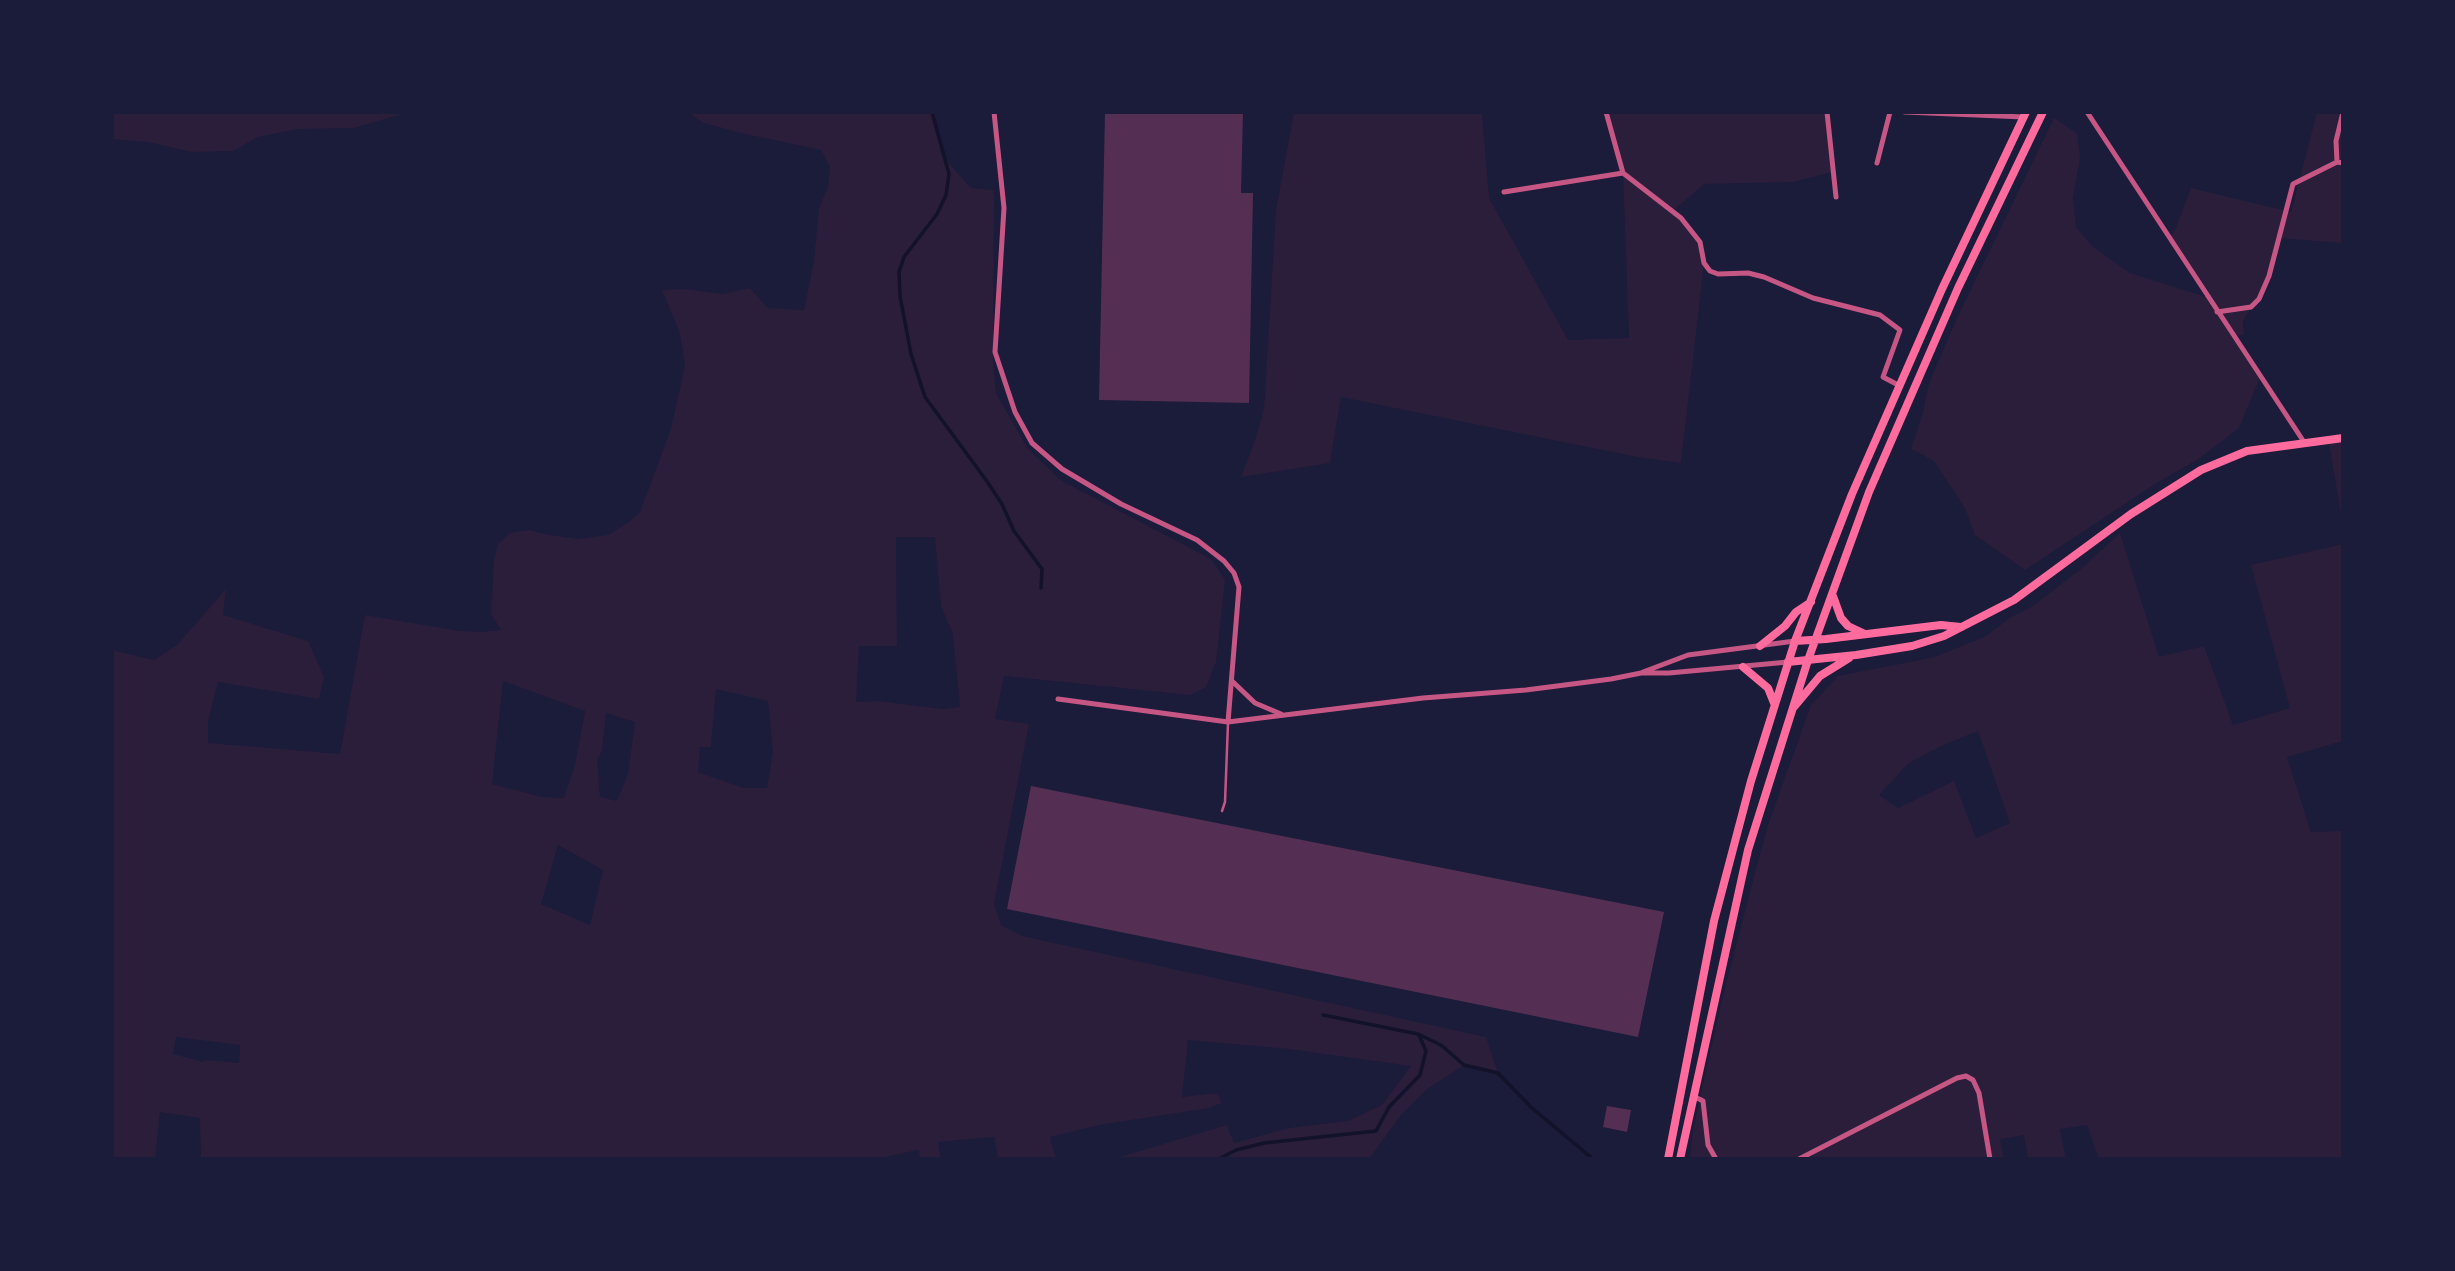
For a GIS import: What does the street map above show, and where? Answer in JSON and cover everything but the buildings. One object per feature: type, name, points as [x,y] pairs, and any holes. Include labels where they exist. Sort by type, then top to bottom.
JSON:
[{"type":"main road","points":[[1681,1159],[1748,849],[1808,660],[1869,492],[1958,288],[2043,112]]},
{"type":"main road","points":[[1668,1159],[1714,921],[1751,781],[1795,641],[1852,494],[1942,289],[2025,114]]},
{"type":"main road","points":[[1788,662],[1856,655],[1930,642],[2014,600],[2130,514],[2201,470],[2247,452],[2343,438]]},
{"type":"main road","points":[[1833,594],[1835,608],[1841,618],[1856,631],[1868,635]]},
{"type":"main road","points":[[1760,646],[1785,626],[1796,612],[1811,602]]},
{"type":"main road","points":[[1795,641],[1941,625],[1961,627]]},
{"type":"main road","points":[[1792,709],[1820,676],[1856,655]]},
{"type":"main road","points":[[1743,667],[1768,688],[1774,705]]},
{"type":"street","points":[[994,112],[1004,208],[995,352],[1015,412],[1032,443],[1062,469],[1121,504],[1197,540],[1224,561],[1234,573],[1239,587],[1228,722]]},
{"type":"street","points":[[1606,112],[1623,173],[1681,218],[1700,242],[1704,263],[1710,271],[1718,274],[1748,273],[1764,276],[1812,298],[1880,315],[1900,330],[1883,377],[1900,386]]},
{"type":"street","points":[[1827,112],[1836,197]]},
{"type":"street","points":[[1877,163],[1890,112]]},
{"type":"street","points":[[1905,112],[2025,114]]},
{"type":"street","points":[[2087,112],[2304,443]]},
{"type":"street","points":[[2217,312],[2251,307],[2259,299],[2269,276],[2294,184],[2340,163],[2336,141],[2343,112]]},
{"type":"street","points":[[1504,192],[1623,173]]},
{"type":"street","points":[[1058,699],[1228,722],[1611,679],[1641,673],[1688,655],[1795,641]]},
{"type":"street","points":[[1641,673],[1788,662]]},
{"type":"street","points":[[1231,681],[1255,702],[1284,715]]},
{"type":"street","points":[[1799,1159],[1957,1078],[1966,1076],[1973,1080],[1979,1093],[1990,1159]]},
{"type":"street","points":[[1693,1096],[1703,1101],[1708,1145],[1716,1159]]},
{"type":"lane","points":[[1223,810],[1228,722]]},
{"type":"shaded area","points":[[112,112],[409,112],[354,128],[298,129],[258,137],[233,151],[191,152],[148,142],[112,139]]},
{"type":"shaded area","points":[[691,112],[930,112],[945,159],[971,188],[994,190],[993,363],[996,393],[1028,449],[1062,481],[1211,559],[1225,580],[1216,662],[1206,687],[1191,695],[1004,676],[995,719],[1029,724],[994,904],[1001,925],[1022,936],[1486,1037],[1498,1073],[1464,1065],[1426,1090],[1401,1115],[1369,1159],[1113,1159],[1227,1125],[1234,1143],[1289,1128],[1348,1121],[1382,1105],[1411,1066],[1289,1049],[1188,1040],[1182,1097],[1217,1093],[1222,1103],[1209,1108],[1099,1125],[1050,1137],[1056,1159],[998,1159],[994,1137],[938,1142],[941,1159],[921,1159],[918,1150],[876,1159],[201,1159],[200,1118],[160,1112],[155,1159],[112,1159],[112,650],[154,660],[177,645],[226,589],[223,615],[308,641],[324,677],[319,699],[218,682],[208,722],[208,743],[340,754],[365,615],[460,631],[501,630],[491,614],[494,561],[498,544],[510,533],[529,530],[578,539],[608,535],[640,512],[671,429],[685,366],[680,333],[662,290],[683,289],[723,294],[750,288],[768,308],[804,310],[814,261],[819,208],[828,187],[830,167],[821,150],[704,123]],"holes":[[[896,537],[935,537],[941,606],[953,634],[960,707],[943,709],[878,701],[856,702],[859,646],[897,646]],[[503,681],[585,711],[575,765],[564,798],[542,797],[492,784]],[[716,689],[768,701],[773,751],[767,788],[743,788],[698,772],[700,747],[711,747]],[[606,713],[635,722],[628,774],[617,801],[600,797],[597,760],[602,751]],[[558,845],[603,870],[590,925],[541,904]],[[176,1037],[240,1045],[239,1063],[204,1062],[173,1054]]]},
{"type":"shaded area","points":[[1294,112],[1482,112],[1489,198],[1568,340],[1629,338],[1623,173],[1606,112],[1827,112],[1833,172],[1793,182],[1704,184],[1674,210],[1700,242],[1704,263],[1681,463],[1637,457],[1341,397],[1330,463],[1241,477],[1264,409],[1276,210]]},
{"type":"shaded area","points":[[2317,112],[2343,112],[2343,243],[2278,238],[2266,284],[2243,321],[2244,334],[2234,337],[2260,377],[2239,428],[2200,458],[2155,484],[2025,570],[1975,535],[1965,508],[1934,461],[1911,449],[1923,413],[1929,383],[1957,318],[2054,118],[2077,133],[2080,158],[2073,198],[2076,227],[2092,246],[2130,273],[2206,297],[2169,239],[2191,188],[2291,212]]},
{"type":"shaded area","points":[[2343,438],[2343,524],[2328,439]]},
{"type":"shaded area","points":[[2120,533],[2159,657],[2204,646],[2233,725],[2290,708],[2251,565],[2343,544],[2343,741],[2287,757],[2311,832],[2343,831],[2343,1159],[2099,1159],[2087,1125],[2060,1129],[2066,1159],[2028,1159],[2024,1135],[2000,1139],[2004,1159],[1814,1159],[1811,1153],[1799,1159],[1690,1159],[1693,1130],[1721,1004],[1751,888],[1768,825],[1811,705],[1838,676],[1935,657],[1986,636],[2011,617],[2033,606],[2082,568]],"holes":[[[1978,731],[2010,823],[1976,838],[1954,781],[1898,808],[1879,795],[1909,763]]]},
{"type":"waterway","points":[[932,112],[949,174],[946,195],[937,214],[904,257],[899,272],[900,296],[911,354],[925,397],[986,480],[1002,504],[1014,531],[1042,569],[1041,588]]},
{"type":"waterway","points":[[1323,1015],[1418,1034],[1441,1045],[1464,1065],[1498,1073],[1532,1108],[1593,1159]]},
{"type":"waterway","points":[[1219,1159],[1236,1150],[1264,1143],[1376,1131],[1389,1107],[1420,1075],[1426,1051],[1419,1035]]}]
